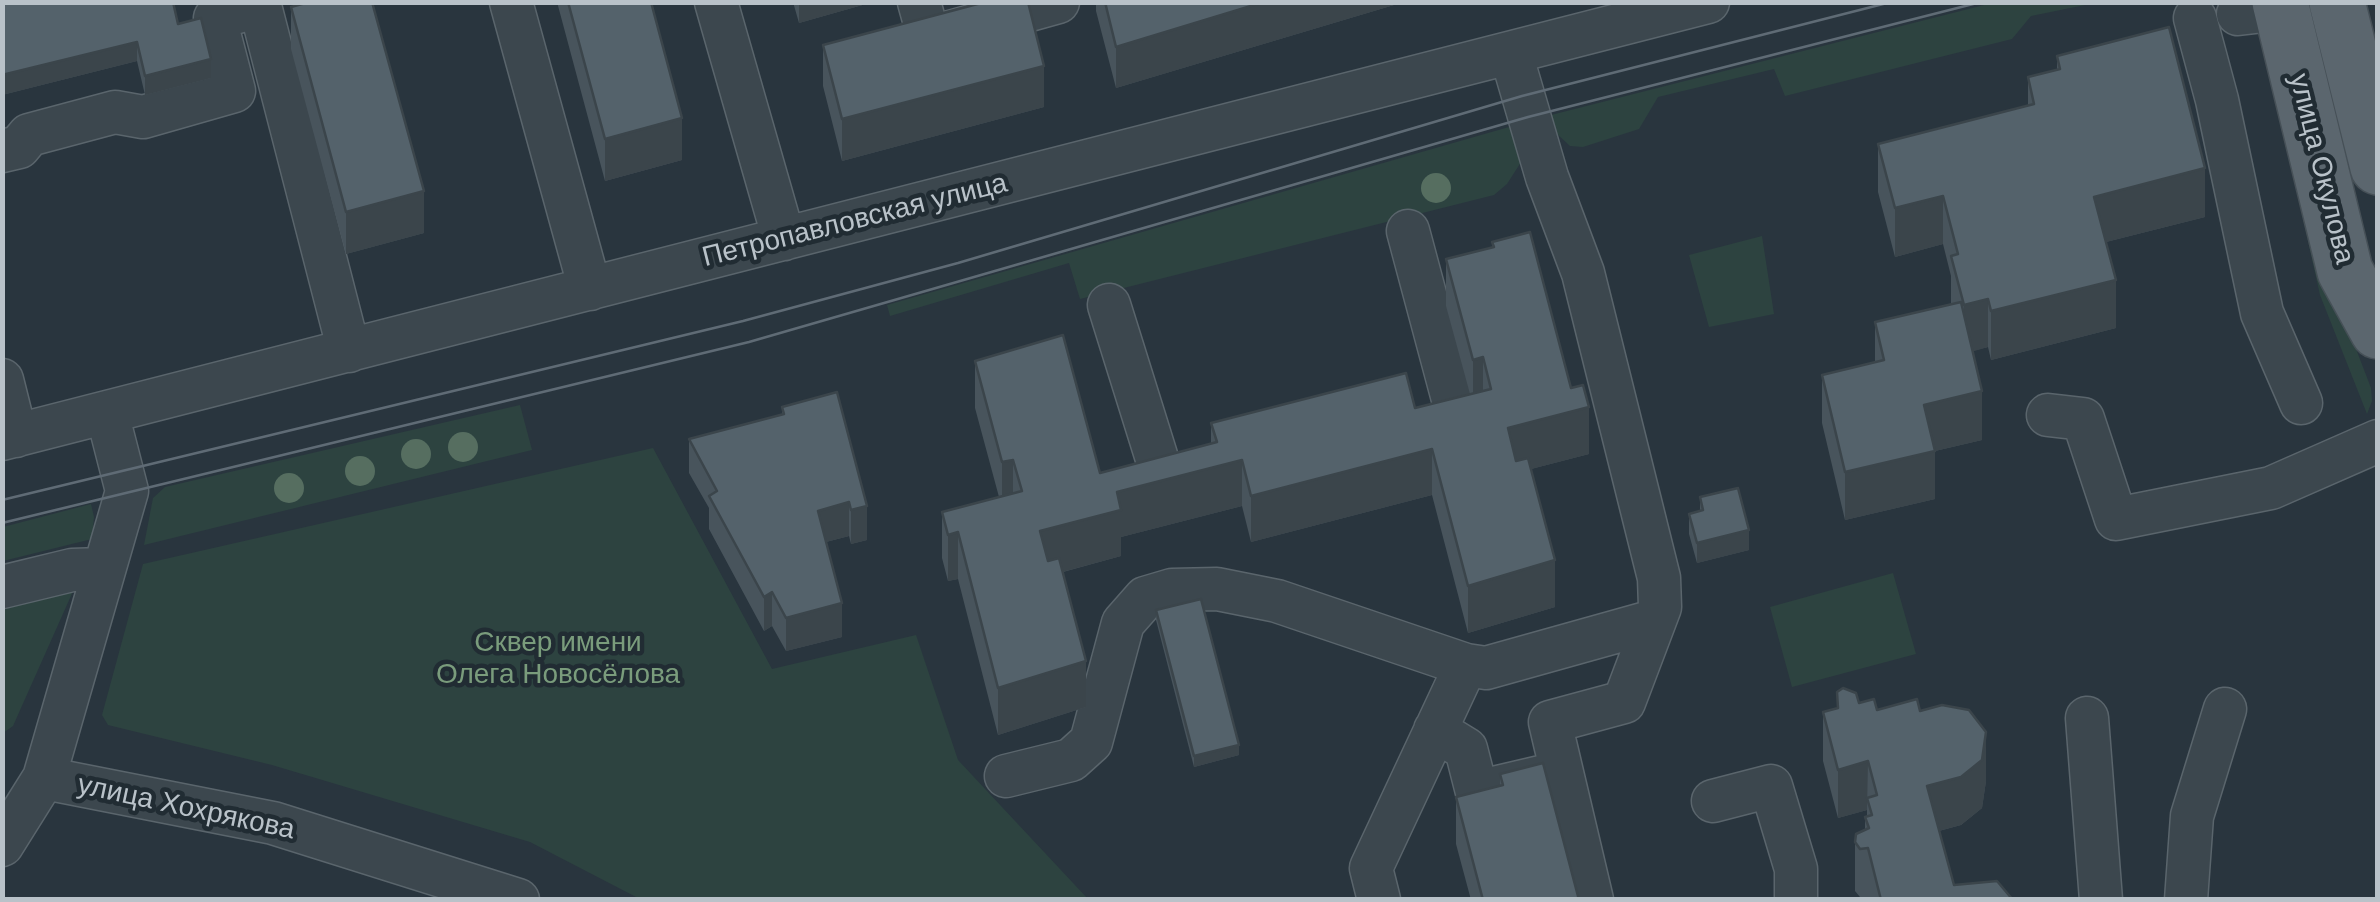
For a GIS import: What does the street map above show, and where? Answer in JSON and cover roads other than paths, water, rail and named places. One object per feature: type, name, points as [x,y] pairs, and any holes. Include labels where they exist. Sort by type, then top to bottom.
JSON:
[{"type":"main road","name":"улица Окулова","points":[[2338,2],[2378,167]]},
{"type":"main road","name":"улица Окулова","points":[[2266,8],[2345,271],[2378,331]]},
{"type":"street","points":[[511,2],[590,289]]},
{"type":"street","points":[[716,2],[784,239]]},
{"type":"street","points":[[920,2],[929,38],[1058,2]]},
{"type":"street","name":"Петропавловская улица","points":[[9,438],[1512,54],[1631,12],[1708,2]]},
{"type":"street","points":[[2,151],[18,147],[29,135],[116,112],[143,116],[234,91],[215,18],[259,4],[350,351]]},
{"type":"street","points":[[2195,18],[2217,100],[2262,314],[2301,404]]},
{"type":"street","points":[[1512,54],[1547,177],[1583,272],[1659,578],[1660,607],[1624,702],[1550,722],[1592,900]]},
{"type":"street","points":[[1408,231],[1454,403]]},
{"type":"street","points":[[1109,306],[1158,462]]},
{"type":"street","points":[[2,380],[9,438]]},
{"type":"street","name":"улица Хохрякова","points":[[107,412],[127,492],[23,779],[273,823],[518,900]]},
{"type":"street","points":[[2048,415],[2083,420],[2116,519],[2271,488],[2378,441]]},
{"type":"street","points":[[2,587],[72,570],[102,569]]},
{"type":"street","points":[[1006,776],[1070,760],[1092,742],[1123,624],[1145,598],[1172,590],[1216,589],[1277,602],[1466,665],[1486,668],[1654,621]]},
{"type":"street","points":[[1379,900],[1371,868],[1466,665]]},
{"type":"street","points":[[2186,900],[2192,816],[2226,709]]},
{"type":"street","points":[[2087,718],[2101,900]]},
{"type":"street","points":[[1435,730],[1466,749],[1477,792],[1561,772]]},
{"type":"street","points":[[2,845],[23,779]]},
{"type":"street","points":[[1713,801],[1771,786],[1796,869],[1796,900]]},
{"type":"tram line","points":[[2,500],[743,321],[958,263],[1522,96],[1891,2]]},
{"type":"tram line","points":[[2,523],[749,342],[1528,117],[1981,2]]},
{"type":"park label","name":"Сквер имени Олега Новосёлова","points":[[558,659]]}]
